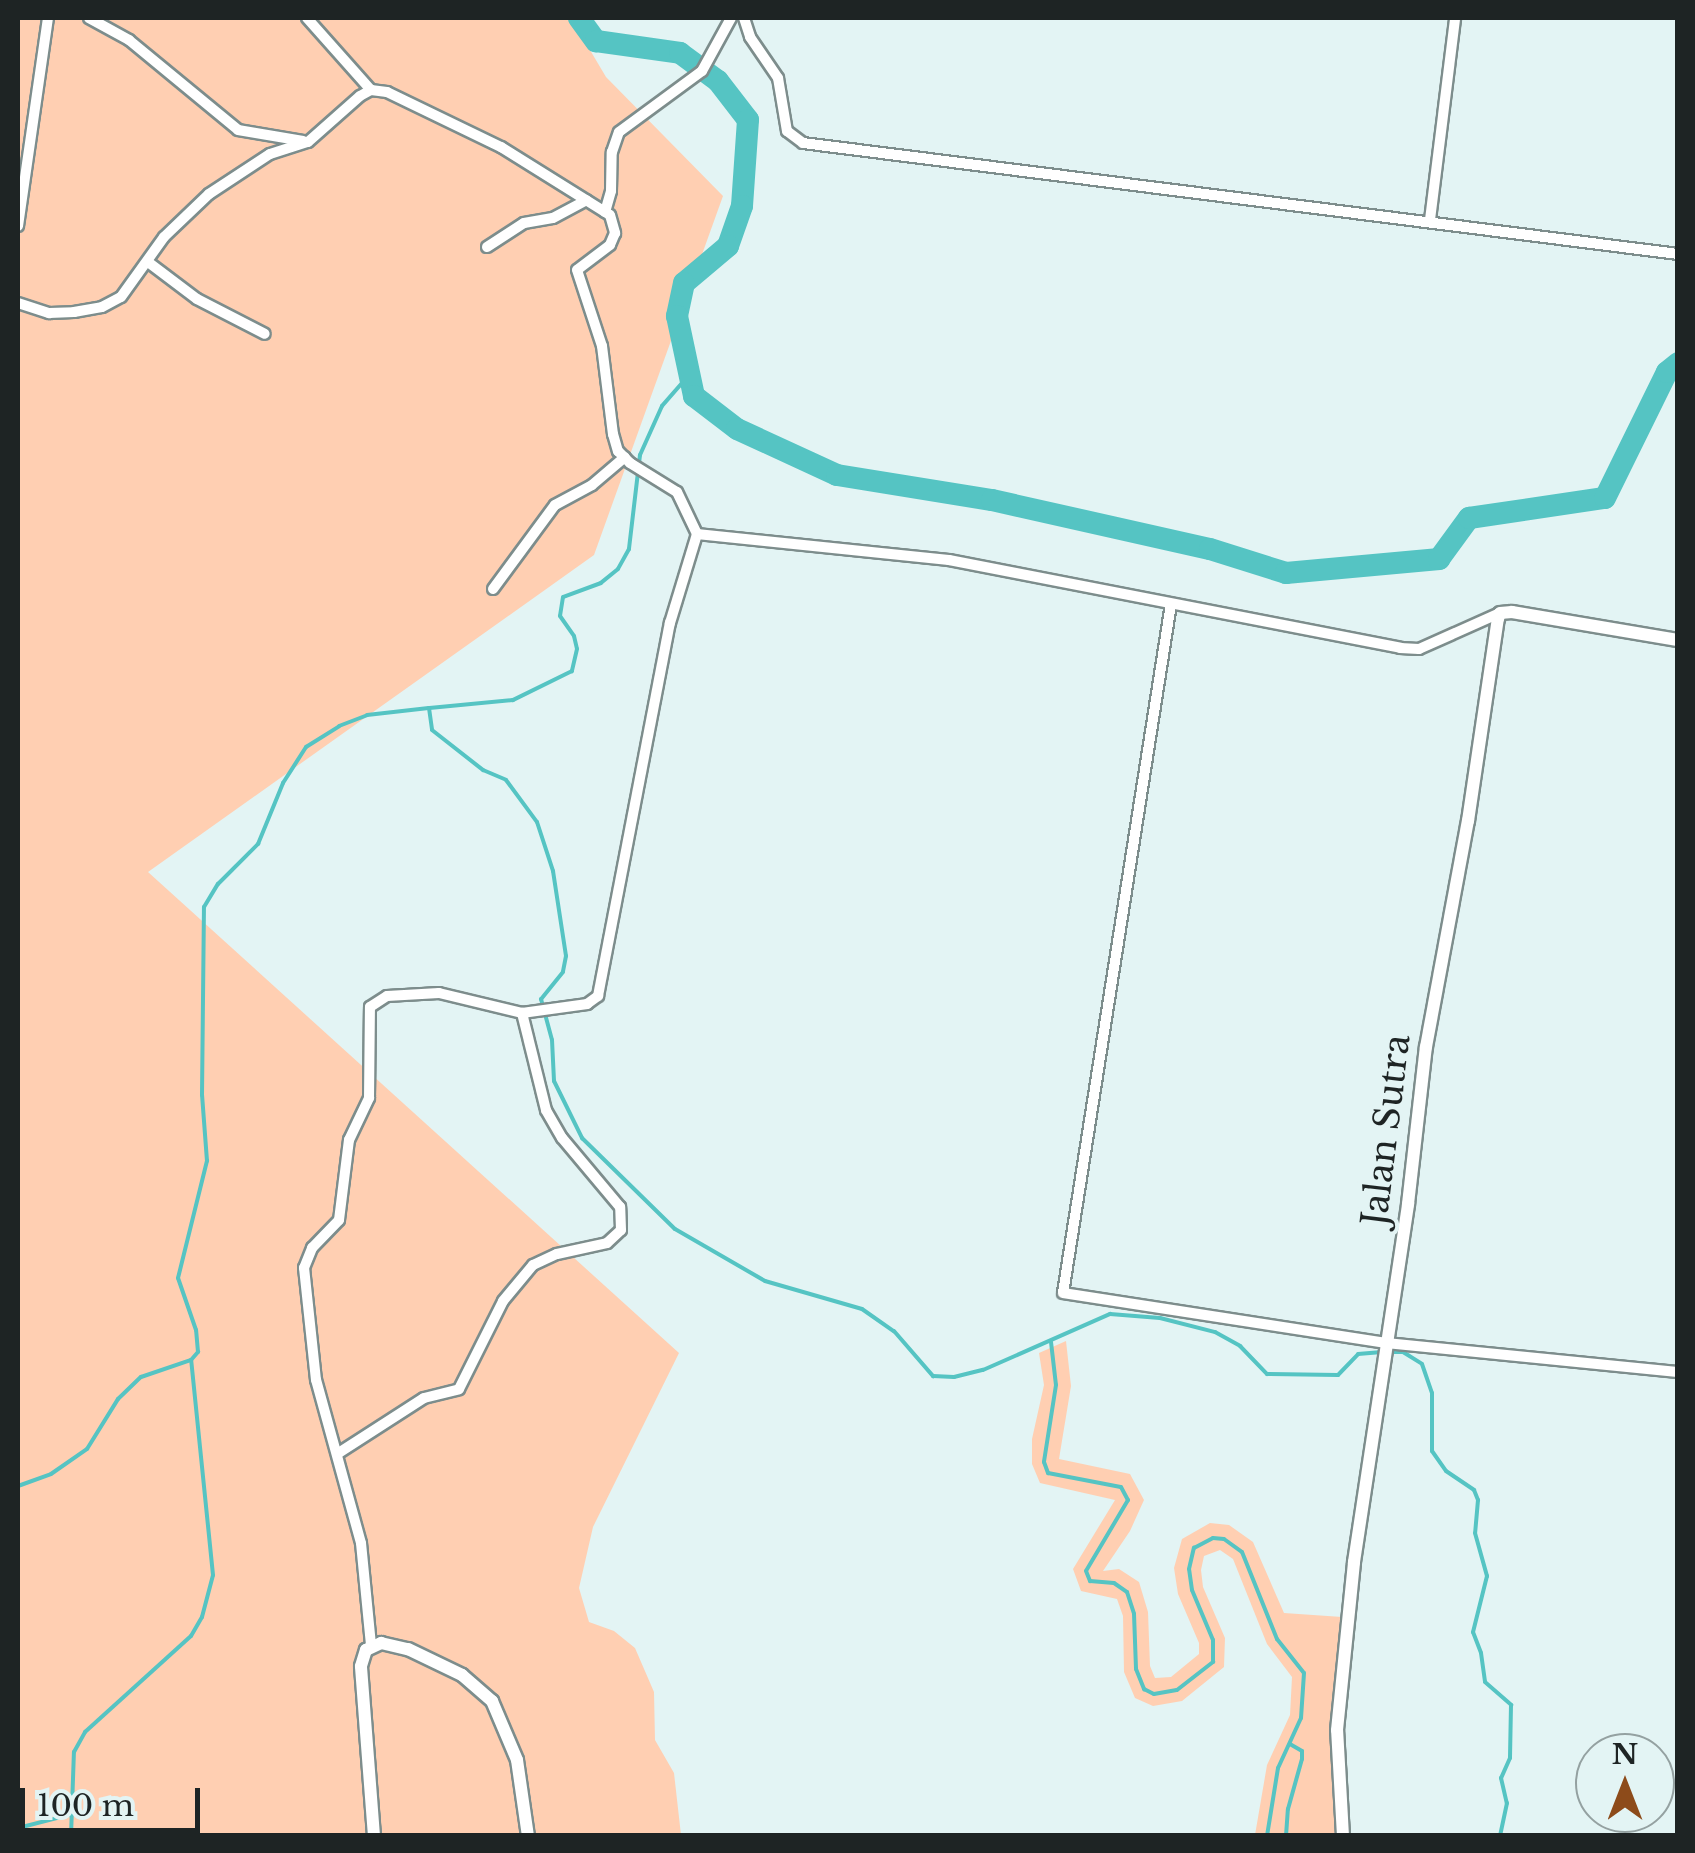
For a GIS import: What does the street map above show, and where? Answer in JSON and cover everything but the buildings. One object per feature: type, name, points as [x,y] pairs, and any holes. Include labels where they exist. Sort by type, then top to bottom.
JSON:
[{"type":"street","points":[[18,226],[48,18]]},
{"type":"street","points":[[89,18],[129,40],[228,124],[308,142]]},
{"type":"street","points":[[308,18],[371,90],[387,92],[501,148],[605,212],[615,225],[610,245],[577,270],[602,346],[613,434],[628,460],[677,492],[697,534],[670,623],[648,725],[598,996],[588,1004],[522,1013],[438,994],[387,996],[370,1008],[369,1098],[350,1140],[339,1220],[312,1248],[304,1268],[316,1380],[361,1543],[371,1644],[361,1666],[374,1836]]},
{"type":"street","points":[[605,212],[611,191],[612,152],[619,132],[702,71],[732,18]]},
{"type":"street","points":[[744,18],[750,36],[778,78],[786,131],[802,143],[1678,254]]},
{"type":"street","points":[[1430,220],[1455,18]]},
{"type":"street","points":[[18,303],[49,312],[102,308],[121,297],[164,236],[209,194],[270,154],[308,142],[371,90]]},
{"type":"street","points":[[487,247],[524,222],[553,218],[587,200]]},
{"type":"street","points":[[148,262],[197,299],[265,334]]},
{"type":"street","points":[[494,589],[555,505],[628,460]]},
{"type":"street","points":[[697,534],[948,560],[1419,649],[1500,614],[1678,640]]},
{"type":"street","points":[[1171,604],[1063,1293],[1386,1350],[1678,1372]]},
{"type":"street","name":"Jalan Sutra","points":[[1343,1836],[1338,1710],[1354,1562],[1426,1048],[1500,614]]},
{"type":"street","points":[[336,1454],[424,1398],[464,1384],[503,1300],[533,1265],[557,1254],[607,1243],[621,1230],[620,1207],[562,1138],[546,1110],[522,1013]]},
{"type":"street","points":[[371,1644],[393,1644],[435,1660],[478,1686],[492,1702],[507,1727],[517,1760],[528,1836]]},
{"type":"shaded area","points":[[18,18],[571,18],[606,77],[723,196],[594,555],[148,872],[679,1353],[593,1527],[579,1588],[589,1622],[614,1631],[635,1648],[654,1692],[655,1740],[674,1773],[681,1835],[18,1835]]},
{"type":"shaded area","points":[[1066,1341],[1071,1386],[1059,1459],[1130,1474],[1144,1500],[1130,1531],[1103,1571],[1119,1569],[1139,1582],[1148,1612],[1150,1666],[1155,1678],[1171,1677],[1199,1654],[1199,1643],[1178,1594],[1174,1568],[1182,1539],[1210,1523],[1229,1525],[1253,1542],[1284,1613],[1342,1617],[1332,1730],[1338,1835],[1255,1835],[1267,1765],[1290,1715],[1292,1677],[1267,1644],[1233,1559],[1220,1550],[1204,1556],[1201,1570],[1203,1587],[1225,1638],[1224,1667],[1182,1701],[1153,1706],[1135,1698],[1124,1672],[1123,1616],[1117,1599],[1081,1591],[1073,1569],[1115,1500],[1040,1483],[1032,1464],[1032,1439],[1044,1385],[1039,1353]]},
{"type":"waterway","points":[[579,18],[596,41],[680,53],[718,81],[748,120],[742,206],[728,246],[684,283],[677,316],[694,396],[737,429],[837,475],[992,500],[1210,549],[1286,573],[1439,559],[1469,518],[1605,498],[1667,372],[1678,363]]},
{"type":"waterway","points":[[689,375],[662,406],[640,455],[629,549],[618,569],[601,583],[563,597],[560,616],[574,636],[577,649],[572,671],[513,700],[429,708],[432,730],[483,770],[506,780],[537,822],[553,871],[566,956],[563,972],[541,999],[552,1040],[554,1081],[582,1138],[675,1229],[765,1281],[862,1309],[894,1331],[933,1376],[954,1377],[983,1370],[1110,1314],[1160,1318],[1215,1332],[1240,1346],[1267,1374],[1338,1375],[1358,1354],[1382,1352]]},
{"type":"waterway","points":[[71,1836],[74,1752],[85,1732],[191,1636],[202,1617],[213,1575],[191,1360],[198,1352],[196,1330],[178,1278],[207,1161],[202,1095],[204,907],[218,884],[258,844],[283,783],[306,747],[339,726],[367,715],[429,708]]},
{"type":"waterway","points":[[1051,1342],[1056,1385],[1044,1462],[1048,1473],[1121,1487],[1128,1500],[1086,1571],[1090,1581],[1114,1583],[1127,1592],[1134,1614],[1136,1669],[1144,1689],[1154,1694],[1177,1690],[1213,1662],[1213,1640],[1192,1590],[1189,1569],[1194,1548],[1213,1538],[1224,1539],[1242,1552],[1277,1639],[1304,1673],[1301,1718],[1278,1768],[1267,1836]]},
{"type":"waterway","points":[[1391,1352],[1403,1352],[1422,1364],[1432,1393],[1432,1451],[1446,1471],[1474,1490],[1478,1500],[1475,1533],[1487,1576],[1473,1632],[1485,1682],[1511,1705],[1510,1758],[1501,1778],[1507,1803],[1500,1836]]},
{"type":"waterway","points":[[18,1486],[51,1474],[87,1449],[118,1399],[141,1377],[191,1360]]},
{"type":"waterway","points":[[1286,1836],[1288,1809],[1302,1759],[1302,1751],[1290,1744]]},
{"type":"waterway","points":[[18,1828],[73,1814]]}]
